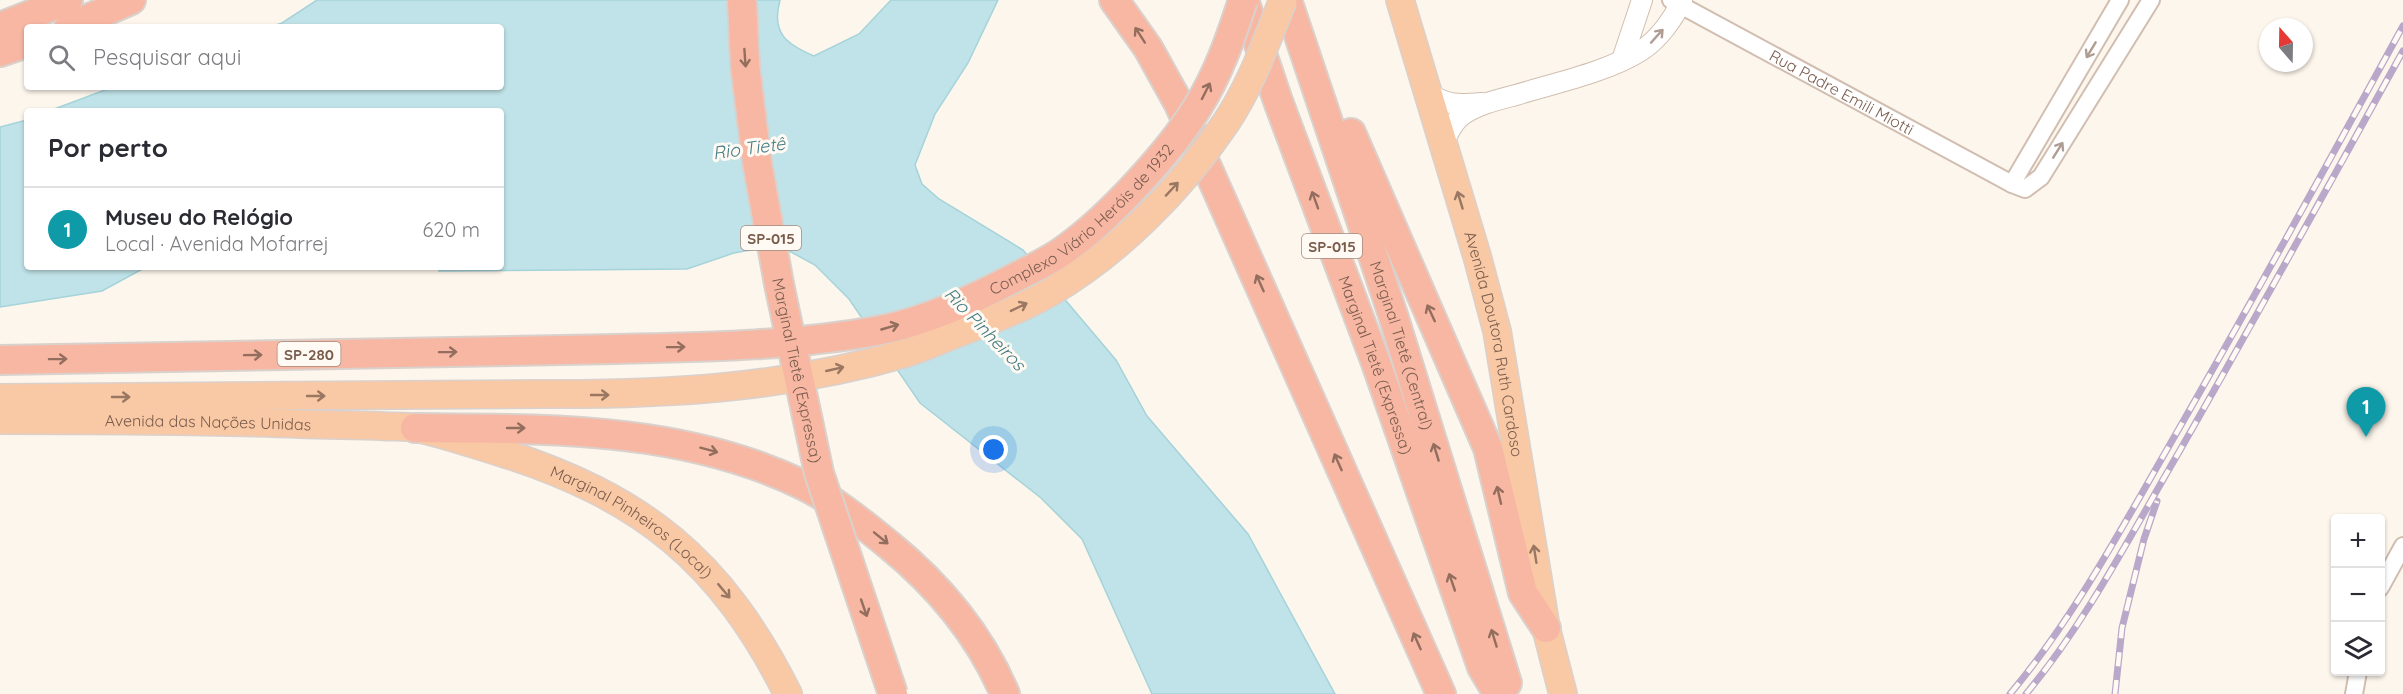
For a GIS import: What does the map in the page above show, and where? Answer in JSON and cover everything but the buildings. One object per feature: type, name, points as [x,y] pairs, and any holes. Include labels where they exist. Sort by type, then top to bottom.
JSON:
[{"type":"highway","points":[[0,27],[68,0]]},
{"type":"highway","points":[[76,24],[131,0]]},
{"type":"highway","name":"Marginal Tietê (Expressa)","points":[[742,0],[745,65],[758,162],[779,284],[819,473],[893,694]]},
{"type":"highway","points":[[1114,0],[1148,48],[1179,104],[1441,694]]},
{"type":"highway","name":"Marginal Tietê (Expressa)","points":[[1244,0],[1278,101],[1376,363],[1482,667],[1498,694]]},
{"type":"highway","name":"Complexo Viário Heróis de 1932","points":[[0,360],[726,346],[814,339],[878,330],[934,315],[988,292],[1038,266],[1068,248],[1108,213],[1162,154],[1197,109],[1226,51],[1244,0]]},
{"type":"highway","points":[[0,398],[612,395],[757,385],[907,352],[1002,315],[1049,293],[1091,265],[1134,230],[1192,167],[1226,123],[1253,74],[1285,0]]},
{"type":"highway","name":"Marginal Tietê (Central)","points":[[1285,0],[1393,315],[1511,694]]},
{"type":"highway","points":[[1299,0],[1376,193],[1488,448],[1523,593],[1546,628]]},
{"type":"highway","name":"Avenida Doutora Ruth Cardoso","points":[[1400,0],[1477,256],[1497,331],[1546,628],[1563,694]]},
{"type":"highway","points":[[0,52],[24,44]]},
{"type":"highway","name":"Avenida das Nações Unidas","points":[[0,420],[261,422],[416,428]]},
{"type":"highway","points":[[416,428],[536,428],[634,435],[740,459],[805,485],[860,522],[915,566],[946,599],[974,637],[1005,694]]},
{"type":"highway","name":"Marginal Pinheiros (Local)","points":[[416,428],[536,463],[607,495],[634,510],[670,536],[706,570],[736,606],[772,662],[788,694]]},
{"type":"street","points":[[1622,60],[1642,0]]},
{"type":"street","points":[[2120,0],[2012,184],[2025,189],[2041,177],[2151,0]]},
{"type":"street","points":[[1443,144],[1453,125],[1461,117],[1494,101],[1583,75],[1642,50],[1657,38],[1678,1]]},
{"type":"street","name":"Rua Padre Emili Miotti","points":[[1678,1],[2012,184]]},
{"type":"street","points":[[1427,92],[1449,104],[1494,101]]},
{"type":"street","points":[[2385,579],[2403,548]]},
{"type":"street","points":[[2354,694],[2357,676]]},
{"type":"water","points":[[317,0],[780,0],[778,21],[783,36],[796,47],[814,56],[859,34],[891,0],[998,0],[968,63],[935,114],[915,165],[922,184],[939,199],[1023,250],[1116,360],[1147,416],[1248,534],[1335,694],[1152,694],[1082,539],[1041,498],[920,403],[849,299],[815,265],[778,245],[734,253],[687,269],[439,271],[504,270],[504,108],[57,108],[105,90],[504,90],[504,24],[279,24]]},
{"type":"water","points":[[24,121],[24,270],[140,270],[102,291],[0,307],[0,127]]},
{"type":"railway","points":[[2010,694],[2055,636],[2114,542],[2258,289],[2403,26]]},
{"type":"railway","points":[[2026,694],[2069,637],[2126,545],[2403,51]]},
{"type":"railway","points":[[2115,694],[2122,628],[2144,539],[2157,501]]},
{"type":"place","name":"Museu do Relógio","points":[[2366,437]]},
{"type":"water label","name":"Rio Tietê","points":[[749,148]]},
{"type":"water label","name":"Rio Pinheiros","points":[[985,329]]}]
